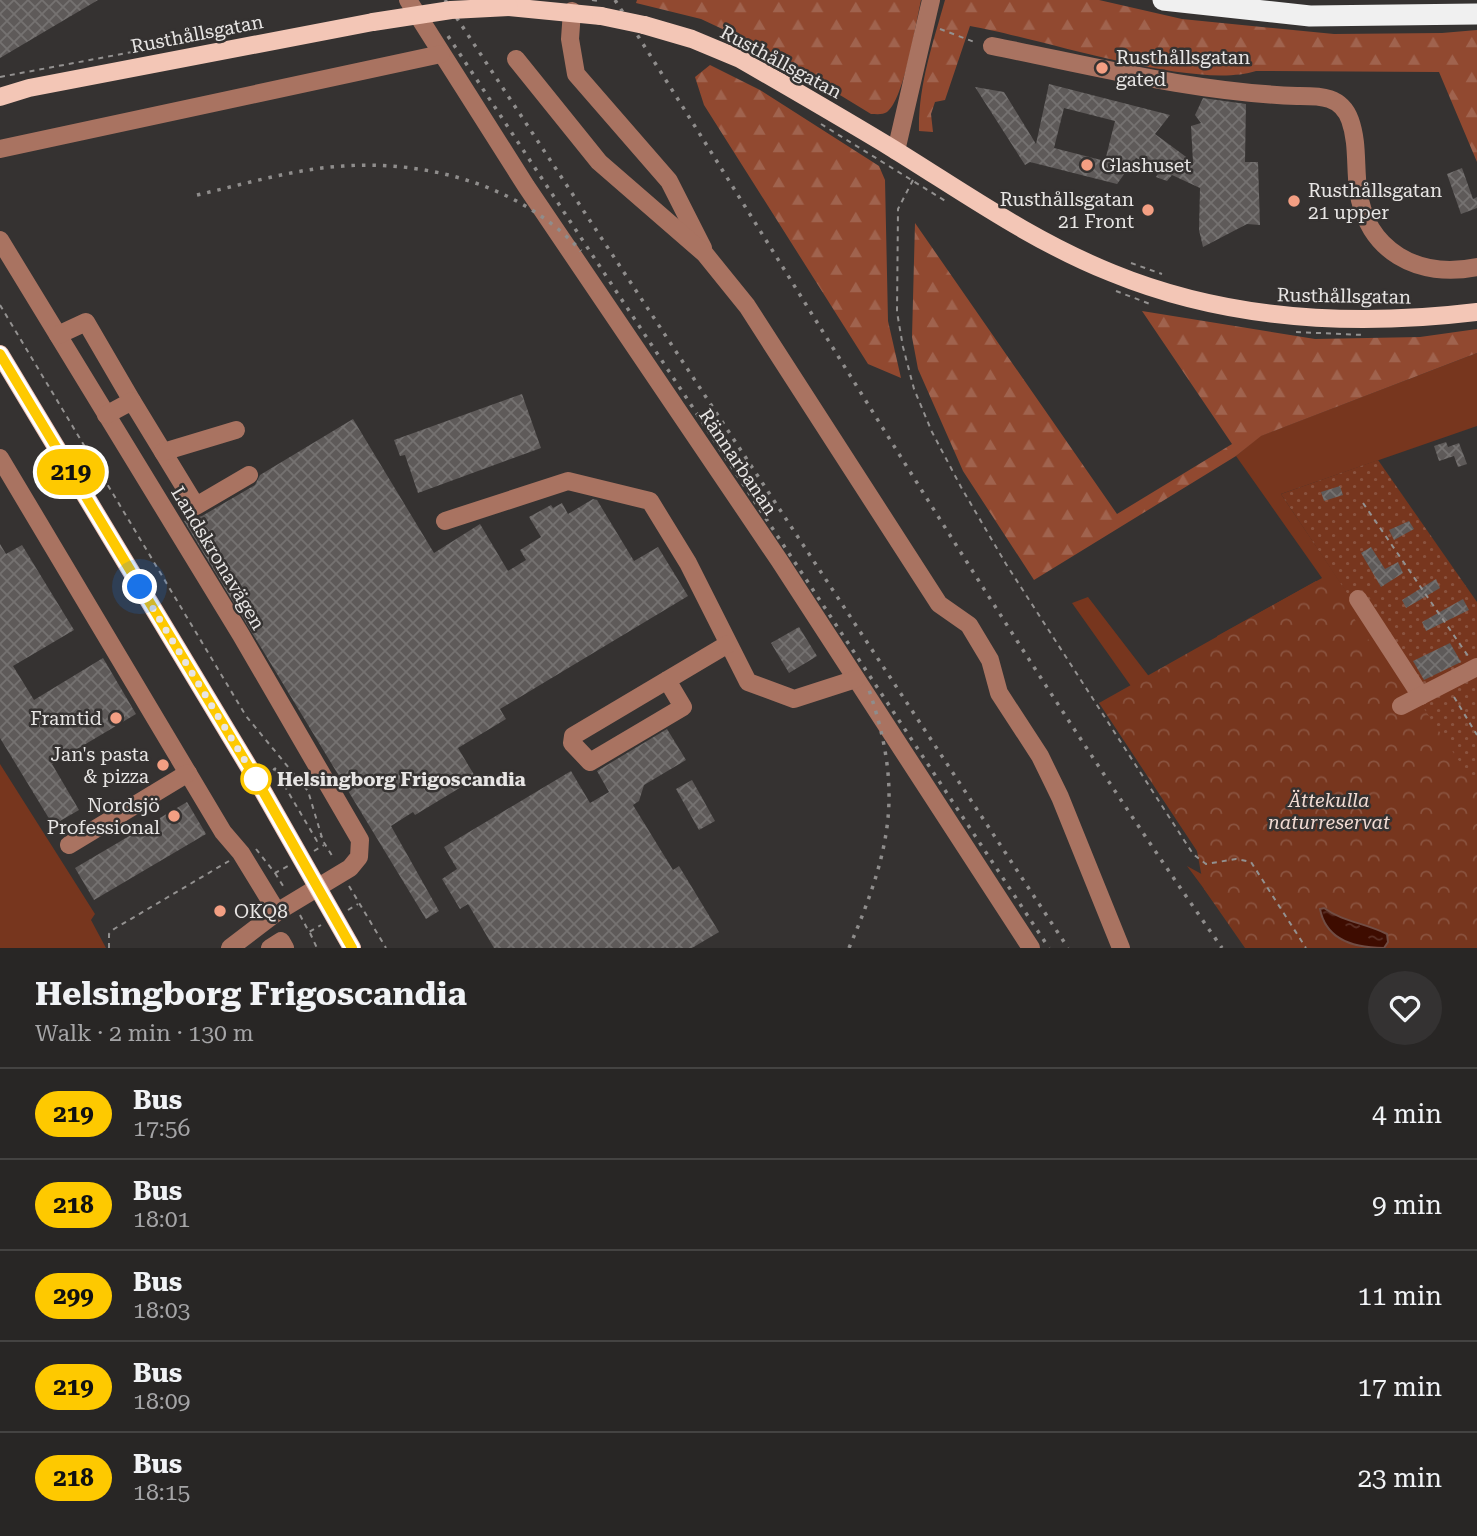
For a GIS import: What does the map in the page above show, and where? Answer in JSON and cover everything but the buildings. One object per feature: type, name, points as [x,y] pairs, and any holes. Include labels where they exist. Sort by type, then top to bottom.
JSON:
[{"type":"highway","points":[[1163,0],[1310,16],[1477,14]]},
{"type":"main road","name":"Rusthållsgatan","points":[[0,97],[29,88],[373,22],[451,10],[536,4],[644,25],[692,39],[740,59],[1027,232],[1077,258],[1146,286],[1227,308],[1272,316],[1346,320],[1418,319],[1477,312]]},
{"type":"main road","name":"Rusthållsgatan","points":[[0,87],[29,88]]},
{"type":"main road","points":[[0,354],[302,858],[352,948]]},
{"type":"street","name":"Rännarbanan","points":[[408,0],[1031,948]]},
{"type":"street","points":[[896,151],[931,0]]},
{"type":"street","points":[[572,11],[570,40],[576,74],[669,181],[705,254]]},
{"type":"street","name":"Rusthållsgatan","points":[[985,45],[1175,83],[1246,93],[1326,97],[1346,110],[1353,127],[1358,190],[1363,211],[1382,243],[1405,260],[1436,271],[1477,267]]},
{"type":"street","points":[[0,149],[441,54]]},
{"type":"street","points":[[516,59],[599,162],[705,254],[747,306],[939,604],[969,625],[990,660],[999,694],[1040,756],[1060,797],[1105,914],[1121,948]]},
{"type":"street","name":"Landskronavägen","points":[[0,240],[357,830],[361,848],[359,857],[342,873],[277,912],[230,948]]},
{"type":"street","points":[[58,335],[86,321],[196,506],[248,475]]},
{"type":"street","points":[[106,415],[132,401]]},
{"type":"street","points":[[163,452],[236,430]]},
{"type":"street","points":[[0,458],[223,832],[241,853],[277,912]]},
{"type":"street","points":[[445,521],[568,481],[650,501],[688,563],[748,682],[794,699],[856,679]]},
{"type":"street","points":[[1358,599],[1420,696]]},
{"type":"street","points":[[667,680],[683,707],[590,762],[572,743],[573,736],[667,680],[728,644]]},
{"type":"street","points":[[1401,706],[1476,667]]},
{"type":"street","points":[[69,845],[188,773]]},
{"type":"street","points":[[270,948],[281,942],[285,948]]},
{"type":"path","points":[[924,23],[985,45]]},
{"type":"path","points":[[781,65],[816,85]]},
{"type":"path","points":[[921,167],[898,209],[897,312],[914,389],[932,432],[1006,564],[1193,854],[1206,864],[1236,859],[1251,862],[1306,948]]},
{"type":"path","points":[[1126,263],[1160,273],[1170,279]]},
{"type":"path","points":[[0,305],[246,716],[308,791],[325,845],[386,948]]},
{"type":"path","points":[[1363,503],[1476,667]]},
{"type":"path","points":[[1454,691],[1457,703],[1477,735]]},
{"type":"path","points":[[274,769],[317,841],[321,835]]},
{"type":"path","points":[[109,948],[110,934],[114,929],[241,853],[252,848],[261,852],[275,873],[325,845]]},
{"type":"path","points":[[309,932],[317,948]]},
{"type":"green space","points":[[637,0],[921,0],[899,93],[887,112],[871,114],[763,48],[701,19],[636,3]]},
{"type":"green space","points":[[945,0],[1099,0],[1182,19],[1334,34],[1477,30],[1477,162],[1439,72],[1256,71],[1229,75],[1195,74],[1157,69],[970,26],[945,100],[935,102],[931,114],[933,132],[919,131],[924,81]]},
{"type":"green space","points":[[710,65],[760,90],[879,166],[885,180],[888,321],[901,378],[868,364],[704,105],[695,77]]},
{"type":"green space","points":[[915,223],[1117,514],[1232,444],[1142,311],[1315,339],[1420,337],[1477,329],[1477,353],[1261,436],[1236,456],[1034,580],[963,471],[918,369],[912,337]]},
{"type":"green space","name":"Ättekulla naturreservat","points":[[1477,353],[1477,426],[1281,494],[1421,702],[1384,948],[1248,948],[1187,866],[1207,877],[1211,799],[1072,603],[1088,597],[1204,748],[1217,636],[1322,578],[1236,456],[1260,436]]},
{"type":"green space","points":[[1378,460],[1477,602],[1477,788],[1281,494]]},
{"type":"green space","name":"Ättekulla naturreservat","points":[[1316,581],[1343,602],[1408,698],[1477,661],[1477,948],[1245,948],[1204,889],[1197,851],[1099,703]]},
{"type":"green space","points":[[0,764],[95,914],[91,920],[106,948],[0,948]]},
{"type":"water","points":[[1324,908],[1387,934],[1388,942],[1384,948],[1373,948],[1343,940],[1328,929],[1320,909]]},
{"type":"railway","points":[[445,0],[1068,948]]},
{"type":"railway","points":[[615,0],[1065,715],[1222,948]]},
{"type":"railway","points":[[448,36],[1049,948]]},
{"type":"railway","points":[[197,195],[306,170],[375,165],[408,168],[441,173],[502,194],[531,209],[557,228],[581,251]]},
{"type":"railway","points":[[849,948],[875,879],[888,818],[886,756],[867,684]]},
{"type":"bus line","name":"219","points":[[0,354],[256,779],[352,948]]},
{"type":"place","name":"Rusthållsgatan gated","points":[[1102,68]]},
{"type":"place","name":"Glashuset","points":[[1087,165]]},
{"type":"place","name":"Rusthållsgatan 21 upper","points":[[1294,201]]},
{"type":"place","name":"Rusthållsgatan 21 Front","points":[[1148,210]]},
{"type":"place","name":"Framtid","points":[[116,718]]},
{"type":"place","name":"Jan's pasta & pizza","points":[[163,765]]},
{"type":"place","name":"Helsingborg Frigoscandia","points":[[256,779]]},
{"type":"place","name":"Nordsjö Professional","points":[[174,816]]},
{"type":"place","name":"OKQ8","points":[[220,911]]},
{"type":"route","points":[[140,587],[256,779]]}]
